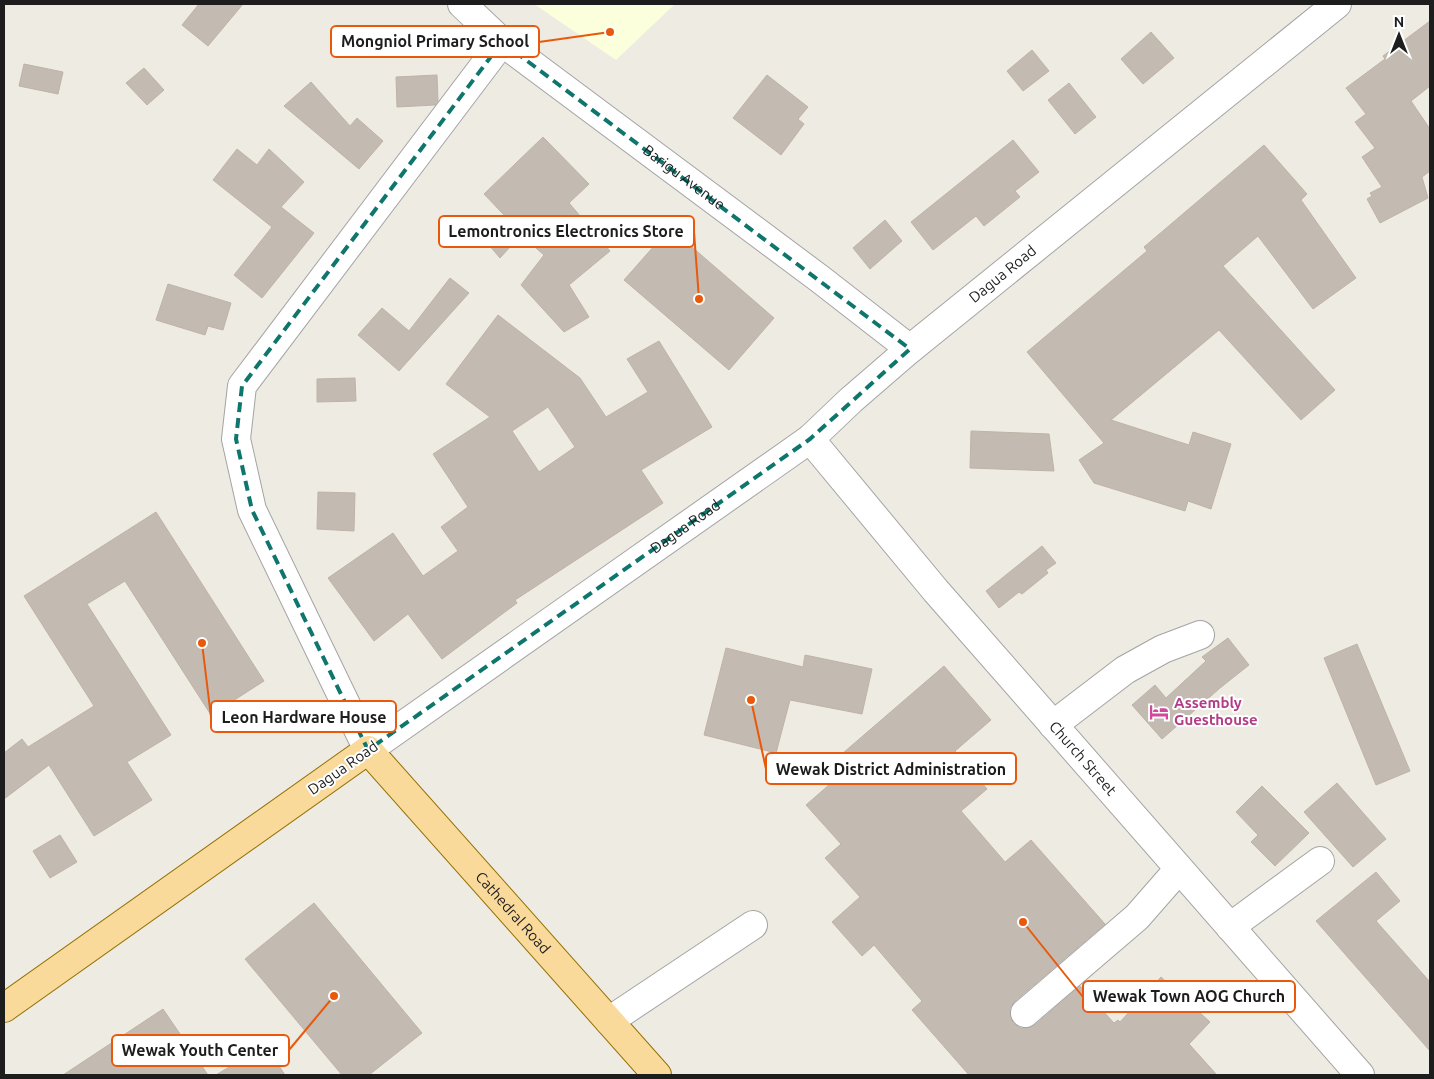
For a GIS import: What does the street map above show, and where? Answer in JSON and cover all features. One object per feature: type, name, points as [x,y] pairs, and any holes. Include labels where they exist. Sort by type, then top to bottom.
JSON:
[{"type":"main road","name":"Dagua Road","points":[[4,1008],[368,750]]},
{"type":"main road","name":"Cathedral Road","points":[[368,750],[657,1075]]},
{"type":"street","name":"Barigu Avenue","points":[[462,4],[502,42],[820,279],[910,349]]},
{"type":"street","name":"Dagua Road","points":[[368,750],[810,439],[851,400],[910,349],[1337,4]]},
{"type":"street","points":[[368,750],[252,510],[236,439],[242,386],[502,42]]},
{"type":"street","name":"Church Street","points":[[810,439],[936,591],[1360,1075]]},
{"type":"street","points":[[1053,725],[1125,670],[1163,649],[1200,636]]},
{"type":"street","points":[[1230,927],[1320,861]]},
{"type":"street","points":[[1025,1013],[1137,918],[1179,869]]},
{"type":"street","points":[[609,1021],[752,926]]},
{"type":"highlighted area","points":[[502,42],[910,349],[810,439],[368,750],[252,510],[236,439],[242,386]]},
{"type":"shaded area","points":[[534,4],[675,4],[616,60]]},
{"type":"building","points":[[199,4],[243,4],[208,46],[182,25]]},
{"type":"building","points":[[1430,21],[1430,86],[1411,101],[1430,129],[1430,171],[1422,177],[1428,198],[1380,223],[1367,199],[1372,196],[1370,193],[1382,187],[1362,157],[1375,148],[1355,122],[1366,114],[1346,88],[1385,59],[1383,56]]},
{"type":"building","points":[[1151,32],[1174,58],[1143,84],[1121,59]]},
{"type":"building","points":[[1032,50],[1049,71],[1023,91],[1007,71]]},
{"type":"building","points":[[24,64],[63,72],[58,94],[19,86]]},
{"type":"building","points":[[144,68],[164,90],[147,105],[126,83]]},
{"type":"building","points":[[437,75],[438,101],[435,105],[397,107],[396,77]]},
{"type":"building","points":[[767,75],[808,107],[798,119],[804,124],[781,155],[733,118]]},
{"type":"building","points":[[311,82],[350,126],[357,118],[383,141],[359,169],[284,106]]},
{"type":"building","points":[[1069,83],[1096,117],[1075,134],[1048,100]]},
{"type":"building","points":[[543,137],[589,184],[569,203],[610,251],[569,285],[589,317],[564,332],[521,285],[544,255],[521,235],[500,258],[482,237],[505,216],[484,194]]},
{"type":"building","points":[[1013,140],[1039,172],[1015,191],[1020,197],[984,226],[976,216],[933,250],[911,222]]},
{"type":"building","points":[[1264,145],[1307,194],[1301,200],[1356,278],[1313,309],[1258,236],[1223,266],[1335,390],[1301,420],[1219,330],[1111,420],[1189,445],[1193,432],[1231,444],[1211,509],[1188,501],[1185,511],[1094,483],[1079,460],[1104,443],[1027,352],[1147,251],[1144,247]]},
{"type":"building","points":[[237,149],[257,165],[269,149],[304,182],[281,207],[314,233],[262,298],[234,275],[272,227],[213,180]]},
{"type":"building","points":[[885,220],[902,241],[870,269],[853,248]]},
{"type":"building","points":[[670,228],[774,318],[729,370],[624,280]]},
{"type":"building","points":[[450,278],[469,293],[399,371],[358,335],[382,308],[409,331]]},
{"type":"building","points":[[168,284],[231,303],[223,330],[208,326],[205,335],[156,320]]},
{"type":"building","points":[[498,315],[580,378],[606,417],[648,392],[627,359],[659,341],[712,427],[641,470],[663,503],[515,600],[517,603],[442,659],[408,614],[374,641],[328,578],[393,533],[423,576],[458,551],[441,527],[468,507],[433,454],[490,417],[446,384]],"holes":[[[548,407],[575,447],[539,472],[512,431]]]},
{"type":"building","points":[[355,378],[356,401],[317,402],[317,379]]},
{"type":"building","points":[[971,431],[1049,434],[1054,471],[970,468]]},
{"type":"building","points":[[318,492],[355,493],[354,531],[317,529]]},
{"type":"building","points":[[156,512],[264,681],[211,715],[125,581],[87,604],[171,735],[127,762],[152,800],[94,836],[49,765],[4,799],[4,753],[22,739],[28,747],[94,706],[24,596]]},
{"type":"building","points":[[1042,546],[1056,563],[1046,570],[1048,573],[1022,594],[1019,592],[999,608],[986,591]]},
{"type":"building","points":[[1228,638],[1249,665],[1162,739],[1132,705],[1155,685],[1166,698],[1206,661],[1202,657]]},
{"type":"building","points":[[1357,644],[1410,771],[1376,785],[1324,658]]},
{"type":"building","points":[[726,648],[803,667],[805,655],[872,669],[862,714],[790,700],[776,753],[704,735]]},
{"type":"building","points":[[944,666],[991,720],[955,751],[987,789],[961,811],[1005,862],[1031,840],[1105,924],[1015,1001],[1010,1008],[1013,1023],[1020,1028],[1035,1025],[1080,986],[1114,1023],[1118,1020],[1120,1022],[1161,977],[1210,1022],[1189,1044],[1217,1075],[969,1075],[912,1010],[922,1001],[874,945],[862,956],[832,922],[860,897],[825,858],[841,844],[806,805],[853,764],[843,753]]},
{"type":"building","points":[[1337,783],[1386,839],[1353,867],[1304,812]]},
{"type":"building","points":[[1262,786],[1309,833],[1275,866],[1251,842],[1258,835],[1236,812]]},
{"type":"building","points":[[60,835],[77,862],[50,878],[33,851]]},
{"type":"building","points":[[1376,872],[1400,901],[1376,921],[1430,982],[1430,1051],[1316,921]]},
{"type":"building","points":[[314,903],[422,1033],[369,1075],[342,1075],[245,959]]},
{"type":"building","points":[[163,1009],[208,1075],[63,1075]]},
{"type":"building","points":[[265,1045],[285,1075],[216,1075]]},
{"type":"place","name":"Mongniol Primary School","points":[[610,32]]},
{"type":"place","name":"Lemontronics Electronics Store","points":[[699,299]]},
{"type":"place","name":"Leon Hardware House","points":[[202,643]]},
{"type":"place","name":"Wewak District Administration","points":[[751,700]]},
{"type":"place","name":"Assembly Guesthouse","points":[[1159,712]]},
{"type":"place","name":"Wewak Town AOG Church","points":[[1023,922]]},
{"type":"place","name":"Wewak Youth Center","points":[[334,996]]}]
